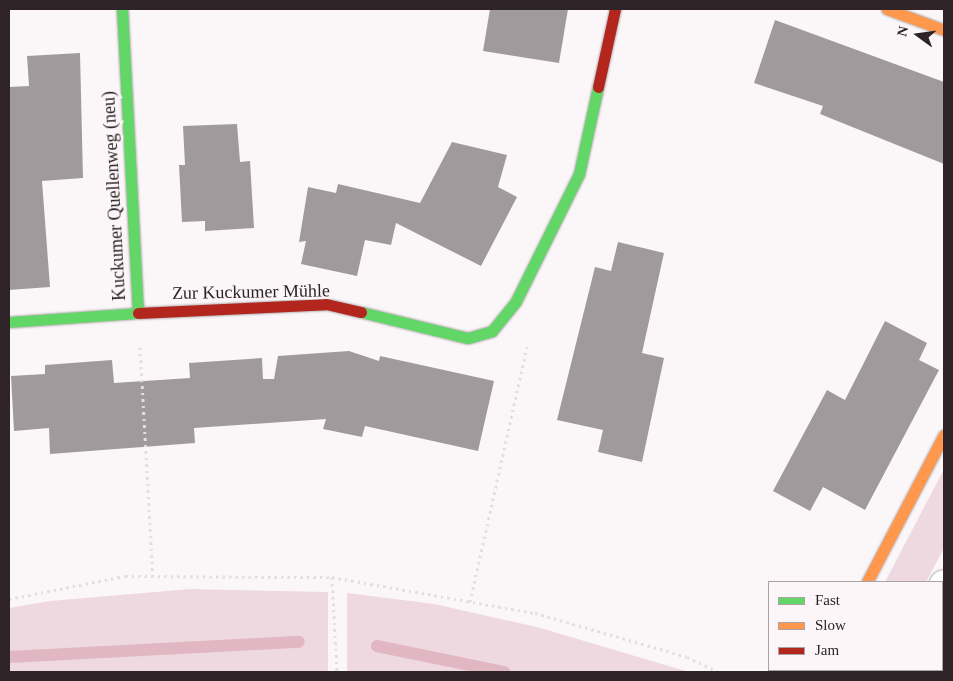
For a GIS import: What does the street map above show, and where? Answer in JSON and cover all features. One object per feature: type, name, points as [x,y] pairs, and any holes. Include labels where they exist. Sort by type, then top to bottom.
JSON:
[{"type":"street","name":"Kuckumer Quellenweg (neu)","points":[[9,322],[138,313],[122,9]]},
{"type":"street","name":"Zur Kuckumer Mühle","points":[[138,313],[326,304],[468,338],[492,331],[516,301],[579,174],[615,9]]},
{"type":"street","points":[[887,9],[944,30]]},
{"type":"street","points":[[868,581],[944,435]]},
{"type":"path","points":[[470,602],[531,324],[516,301]]},
{"type":"path","points":[[138,313],[153,576]]},
{"type":"path","points":[[9,599],[125,576],[332,577],[545,616],[687,657],[719,672]]},
{"type":"path","points":[[332,577],[337,672]]},
{"type":"shaded area","points":[[944,469],[944,548],[927,581],[886,581]]},
{"type":"shaded area","points":[[190,589],[328,592],[328,672],[9,672],[9,608],[50,601]]},
{"type":"shaded area","points":[[347,593],[434,604],[537,627],[689,672],[347,672]]},
{"type":"building","points":[[490,9],[568,9],[559,63],[483,51]]},
{"type":"building","points":[[775,20],[944,82],[944,164],[820,114],[823,106],[754,83]]},
{"type":"building","points":[[80,53],[83,178],[42,181],[50,287],[9,290],[9,87],[29,86],[27,56]]},
{"type":"building","points":[[237,124],[240,162],[250,161],[254,228],[205,231],[205,221],[182,222],[179,165],[185,165],[183,126]]},
{"type":"building","points":[[452,142],[507,155],[498,187],[517,197],[481,266],[396,223],[391,245],[365,240],[357,276],[301,264],[306,241],[299,242],[308,187],[336,193],[338,184],[420,203]]},
{"type":"building","points":[[618,242],[664,253],[642,353],[664,358],[642,462],[598,452],[603,430],[557,420],[595,267],[611,271]]},
{"type":"building","points":[[885,321],[927,343],[919,360],[939,370],[865,510],[823,487],[810,511],[773,491],[827,390],[845,400]]},
{"type":"building","points":[[349,351],[379,361],[380,356],[494,381],[478,451],[365,426],[362,437],[323,429],[326,419],[194,428],[195,443],[50,454],[49,428],[14,431],[11,376],[45,374],[45,365],[112,360],[114,383],[190,378],[189,363],[262,358],[263,379],[274,379],[278,356]]},
{"type":"waterway","points":[[9,657],[299,642]]},
{"type":"waterway","points":[[377,646],[504,672]]},
{"type":"traffic: fast","points":[[9,322],[138,313],[122,9]]},
{"type":"traffic: fast","points":[[361,312],[468,338],[492,331],[516,301],[579,174],[598,87]]},
{"type":"traffic: slow","points":[[887,9],[944,30]]},
{"type":"traffic: slow","points":[[868,581],[944,435]]},
{"type":"traffic: jam","points":[[598,87],[615,9]]},
{"type":"traffic: jam","points":[[138,313],[326,304],[361,312]]}]
